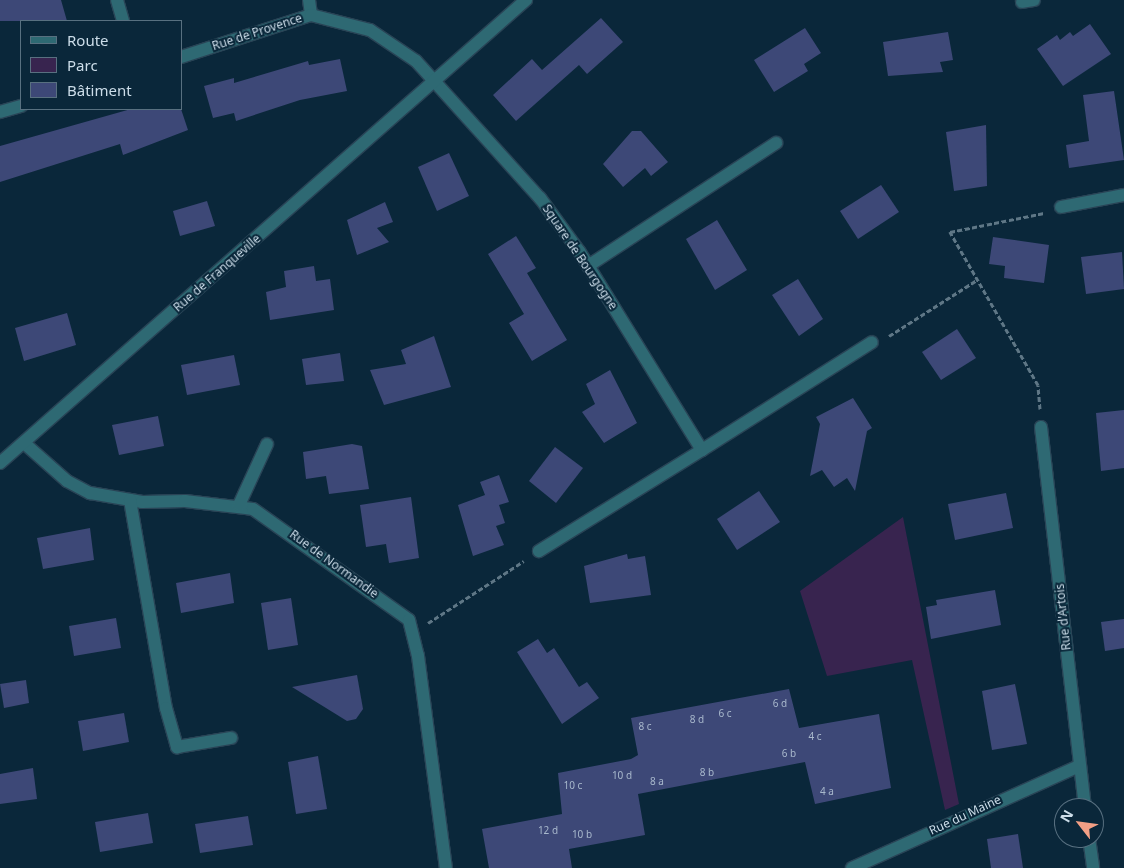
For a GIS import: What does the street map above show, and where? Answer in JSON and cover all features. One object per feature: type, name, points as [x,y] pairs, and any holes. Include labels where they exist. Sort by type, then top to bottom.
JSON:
[{"type":"street","points":[[117,0],[123,20]]},
{"type":"street","points":[[309,0],[311,15]]},
{"type":"street","name":"Rue de Franqueville","points":[[0,463],[526,0]]},
{"type":"street","name":"Rue de Provence","points":[[182,57],[311,15],[345,21],[391,41],[433,82]]},
{"type":"street","name":"Square de Bourgogne","points":[[433,82],[540,198],[588,266],[702,450]]},
{"type":"street","points":[[0,112],[20,106]]},
{"type":"street","points":[[588,266],[776,143]]},
{"type":"street","points":[[1061,206],[1124,195]]},
{"type":"street","points":[[539,551],[872,342]]},
{"type":"street","name":"Rue d'Artois","points":[[1041,427],[1084,798]]},
{"type":"street","name":"Rue de Normandie","points":[[24,443],[67,481],[90,492],[130,500],[239,504],[270,518],[323,555],[414,628]]},
{"type":"street","points":[[239,504],[267,444]]},
{"type":"street","points":[[130,500],[166,708],[177,747],[230,738]]},
{"type":"street","points":[[414,628],[446,868]]},
{"type":"street","name":"Rue du Maine","points":[[852,868],[1079,766]]},
{"type":"street","points":[[1090,848],[1093,868]]},
{"type":"path","points":[[1041,427],[1038,385],[950,232],[1061,206]]},
{"type":"path","points":[[872,342],[883,340],[977,280]]},
{"type":"path","points":[[414,628],[438,618],[539,551]]},
{"type":"green space","points":[[903,517],[959,804],[945,810],[912,660],[827,676],[800,591]]},
{"type":"building","points":[[0,0],[61,0],[67,20],[20,20],[0,21]]},
{"type":"building","points":[[601,18],[623,42],[587,74],[579,65],[516,121],[493,95],[532,59],[542,70]]},
{"type":"building","points":[[1090,24],[1111,54],[1063,86],[1037,49],[1057,35],[1060,40],[1070,32],[1073,36]]},
{"type":"building","points":[[805,28],[821,53],[804,64],[808,71],[774,92],[754,60]]},
{"type":"building","points":[[948,32],[953,60],[940,62],[943,72],[888,76],[883,42]]},
{"type":"building","points":[[340,59],[347,91],[300,100],[236,121],[234,113],[213,118],[204,86],[234,78],[234,83],[308,61],[309,65]]},
{"type":"building","points":[[1114,91],[1124,160],[1069,168],[1066,145],[1089,141],[1083,95]]},
{"type":"building","points":[[127,110],[181,110],[188,130],[123,155],[120,144],[0,182],[0,146]]},
{"type":"building","points":[[986,125],[987,186],[954,191],[946,132]]},
{"type":"building","points":[[632,131],[641,131],[668,162],[651,176],[645,168],[623,187],[603,164]]},
{"type":"building","points":[[449,153],[469,196],[437,211],[418,167]]},
{"type":"building","points":[[881,185],[899,212],[858,239],[840,211]]},
{"type":"building","points":[[207,201],[215,226],[180,236],[173,211]]},
{"type":"building","points":[[385,202],[393,222],[377,228],[389,242],[357,255],[347,220]]},
{"type":"building","points":[[717,220],[747,270],[715,290],[686,239]]},
{"type":"building","points":[[516,236],[536,268],[527,273],[567,340],[532,361],[509,323],[524,314],[488,254]]},
{"type":"building","points":[[993,237],[1049,245],[1044,283],[1004,278],[1005,266],[989,264]]},
{"type":"building","points":[[1122,252],[1124,289],[1086,294],[1081,257]]},
{"type":"building","points":[[314,266],[316,281],[330,279],[334,310],[270,320],[266,292],[286,287],[284,271]]},
{"type":"building","points":[[798,279],[823,319],[799,336],[772,295]]},
{"type":"building","points":[[67,313],[76,345],[24,361],[15,328]]},
{"type":"building","points":[[957,329],[976,358],[941,380],[922,352]]},
{"type":"building","points":[[434,336],[451,387],[384,405],[370,370],[406,364],[401,350]]},
{"type":"building","points":[[340,353],[344,381],[306,385],[302,359]]},
{"type":"building","points":[[234,355],[240,385],[187,395],[181,365]]},
{"type":"building","points":[[610,370],[637,423],[604,443],[582,412],[595,404],[586,384]]},
{"type":"building","points":[[853,398],[872,428],[867,431],[855,491],[847,478],[834,487],[822,470],[810,476],[820,424],[816,417]]},
{"type":"building","points":[[1124,410],[1124,468],[1101,471],[1096,413]]},
{"type":"building","points":[[158,416],[164,446],[119,455],[112,425]]},
{"type":"building","points":[[352,444],[362,446],[369,489],[329,494],[326,476],[306,479],[303,452]]},
{"type":"building","points":[[555,447],[583,468],[556,503],[529,481]]},
{"type":"building","points":[[499,475],[509,502],[499,505],[505,523],[496,526],[504,545],[473,556],[458,505],[485,495],[480,482]]},
{"type":"building","points":[[759,491],[780,522],[737,550],[717,519]]},
{"type":"building","points":[[1006,493],[1013,528],[955,540],[948,504]]},
{"type":"building","points":[[411,497],[419,558],[389,563],[386,544],[366,547],[360,505]]},
{"type":"building","points":[[90,528],[94,560],[43,569],[37,538]]},
{"type":"building","points":[[627,554],[628,559],[645,556],[651,595],[590,603],[584,566]]},
{"type":"building","points":[[230,573],[234,603],[181,613],[176,583]]},
{"type":"building","points":[[995,590],[1001,625],[931,639],[926,607],[937,605],[936,600]]},
{"type":"building","points":[[291,598],[298,645],[268,650],[261,603]]},
{"type":"building","points":[[116,618],[121,648],[74,656],[69,626]]},
{"type":"building","points":[[1124,619],[1124,648],[1105,651],[1101,622]]},
{"type":"building","points":[[538,639],[547,653],[554,648],[579,687],[587,682],[599,698],[562,724],[517,652]]},
{"type":"building","points":[[357,675],[363,709],[356,719],[347,721],[292,687]]},
{"type":"building","points":[[26,680],[29,703],[4,708],[0,684]]},
{"type":"building","points":[[1015,684],[1027,744],[992,750],[982,691]]},
{"type":"building","points":[[789,689],[799,728],[879,714],[891,788],[815,804],[805,762],[638,794],[645,835],[569,849],[572,868],[489,868],[482,829],[562,814],[558,773],[631,759],[638,755],[631,718]]},
{"type":"building","points":[[124,713],[129,742],[83,751],[78,721]]},
{"type":"building","points":[[318,756],[327,809],[296,814],[288,762]]},
{"type":"building","points":[[33,768],[37,799],[0,804],[0,774]]},
{"type":"building","points":[[148,813],[153,843],[100,852],[95,822]]},
{"type":"building","points":[[248,816],[253,845],[200,853],[195,824]]},
{"type":"building","points":[[1018,834],[1023,868],[991,868],[987,839]]}]
